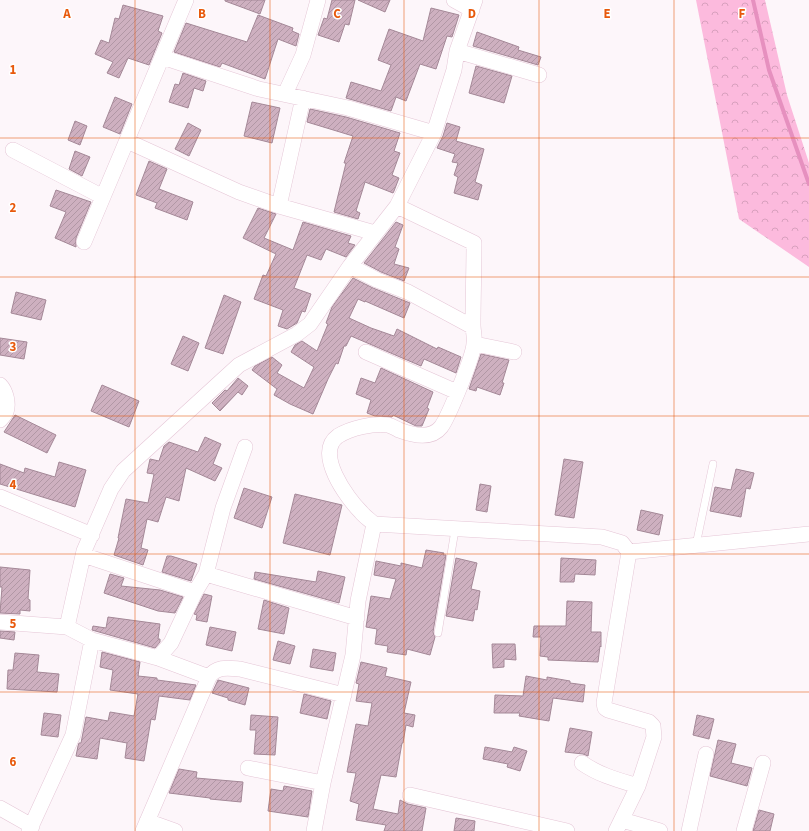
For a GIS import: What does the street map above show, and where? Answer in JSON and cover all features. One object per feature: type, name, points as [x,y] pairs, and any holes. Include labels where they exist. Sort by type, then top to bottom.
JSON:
[{"type":"street","points":[[84,242],[186,0]]},
{"type":"street","points":[[285,94],[303,55],[318,0]]},
{"type":"street","points":[[67,627],[83,555],[111,489],[123,471],[239,365],[297,334],[310,324],[350,266],[397,206],[434,134],[454,70],[457,51],[474,5],[454,0]]},
{"type":"street","points":[[457,51],[538,75]]},
{"type":"street","points":[[162,57],[259,89],[348,108],[434,134]]},
{"type":"street","points":[[279,206],[303,98]]},
{"type":"street","points":[[127,141],[239,192],[279,206],[375,233]]},
{"type":"street","points":[[14,150],[103,197]]},
{"type":"street","points":[[397,206],[474,243],[473,327],[475,344],[447,417],[441,428],[433,434],[423,436],[411,434],[389,425],[378,424],[350,431],[339,436],[333,441],[330,453],[330,463],[334,474],[361,513],[374,524],[455,530],[602,537],[622,544],[629,552]]},
{"type":"street","points":[[350,266],[377,280],[408,292],[473,327]]},
{"type":"street","points":[[475,344],[514,352]]},
{"type":"street","points":[[366,352],[457,392]]},
{"type":"street","points":[[0,385],[4,389],[7,403],[6,413],[0,420]]},
{"type":"street","points":[[158,658],[171,643],[206,574],[223,508],[245,446]]},
{"type":"street","points":[[0,496],[92,535]]},
{"type":"street","points":[[314,831],[323,783],[353,655],[358,601],[374,524]]},
{"type":"street","points":[[629,552],[809,534]]},
{"type":"street","points":[[629,552],[604,703],[605,708],[608,710],[649,722],[653,726],[654,737],[638,786],[619,826],[660,831]]},
{"type":"street","points":[[83,555],[196,592]]},
{"type":"street","points":[[206,574],[357,618]]},
{"type":"street","points":[[0,622],[67,627],[92,640],[158,658],[209,677]]},
{"type":"street","points":[[0,808],[30,829],[74,735],[92,640]]},
{"type":"street","points":[[175,831],[145,826],[209,677],[213,672],[223,668],[240,670],[344,695]]},
{"type":"street","points":[[689,831],[706,754]]},
{"type":"street","points":[[582,763],[589,768],[607,776],[638,786]]},
{"type":"street","points":[[744,831],[763,763]]},
{"type":"street","points":[[248,768],[323,783]]},
{"type":"street","points":[[410,795],[567,831]]},
{"type":"lane","points":[[696,545],[712,464]]},
{"type":"lane","points":[[438,632],[455,530]]},
{"type":"green space","points":[[696,0],[765,0],[787,95],[809,163],[809,267],[739,219]]},
{"type":"building","points":[[225,0],[265,0],[260,14]]},
{"type":"building","points":[[332,0],[355,0],[349,25],[345,24],[339,42],[318,35],[324,18],[327,19]]},
{"type":"building","points":[[358,0],[390,0],[385,12]]},
{"type":"building","points":[[123,5],[163,16],[158,31],[162,33],[149,65],[128,58],[119,78],[107,73],[113,62],[95,54],[101,40],[109,43],[115,18],[119,19]]},
{"type":"building","points":[[431,8],[459,15],[452,37],[447,36],[436,69],[420,64],[406,101],[396,97],[391,111],[346,98],[351,82],[381,91],[391,65],[378,60],[389,29],[423,41]]},
{"type":"building","points":[[258,15],[293,28],[292,31],[299,34],[296,46],[278,39],[265,79],[222,63],[220,67],[174,52],[186,23],[247,42]]},
{"type":"building","points":[[477,32],[519,47],[518,50],[541,57],[538,65],[473,46]]},
{"type":"building","points":[[476,66],[512,76],[504,103],[469,93]]},
{"type":"building","points":[[183,73],[206,81],[203,91],[194,88],[188,108],[169,102],[175,84],[179,85]]},
{"type":"building","points":[[115,97],[132,104],[120,134],[103,127]]},
{"type":"building","points":[[252,102],[280,108],[272,143],[244,136]]},
{"type":"building","points":[[310,109],[346,117],[400,133],[394,151],[400,153],[392,175],[399,178],[394,191],[393,193],[365,182],[356,211],[360,213],[358,219],[334,212],[346,163],[344,163],[353,136],[307,122]]},
{"type":"building","points":[[75,121],[87,126],[80,145],[68,140]]},
{"type":"building","points":[[188,123],[201,130],[189,156],[175,149]]},
{"type":"building","points":[[447,123],[460,127],[456,141],[484,149],[475,182],[482,185],[478,200],[454,193],[458,177],[454,175],[458,163],[452,162],[455,154],[437,148]]},
{"type":"building","points":[[75,151],[90,157],[82,176],[69,169]]},
{"type":"building","points":[[149,161],[167,169],[159,189],[193,202],[187,220],[155,208],[157,203],[136,195]]},
{"type":"building","points":[[56,190],[91,202],[76,238],[76,247],[55,238],[66,212],[50,206]]},
{"type":"building","points":[[258,208],[276,214],[264,238],[293,250],[303,222],[351,236],[348,243],[355,245],[346,257],[326,249],[321,260],[307,255],[294,288],[311,294],[305,312],[302,311],[297,323],[287,329],[278,326],[283,310],[254,299],[263,275],[266,276],[276,254],[243,238]]},
{"type":"building","points":[[396,222],[403,225],[395,247],[399,249],[394,264],[409,268],[404,281],[381,272],[364,263]]},
{"type":"building","points":[[353,278],[410,303],[404,318],[358,299],[349,318],[394,336],[397,329],[437,349],[438,347],[461,357],[456,373],[424,359],[421,366],[351,336],[346,346],[344,346],[338,364],[336,363],[328,379],[313,414],[274,395],[277,389],[252,370],[255,366],[272,357],[282,365],[277,373],[304,388],[314,367],[291,352],[295,345],[302,341],[317,351],[328,324],[326,323],[332,307]]},
{"type":"building","points":[[16,292],[46,300],[41,320],[11,313]]},
{"type":"building","points":[[224,295],[241,302],[223,354],[205,348]]},
{"type":"building","points":[[183,336],[199,343],[188,371],[171,364]]},
{"type":"building","points":[[0,338],[27,342],[24,359],[0,355]]},
{"type":"building","points":[[481,354],[509,360],[500,395],[477,387],[476,391],[469,389]]},
{"type":"building","points":[[381,368],[433,392],[427,408],[429,409],[422,426],[416,426],[393,415],[392,417],[375,416],[367,413],[371,400],[356,394],[361,378],[375,383]]},
{"type":"building","points":[[238,378],[248,386],[242,395],[238,392],[220,411],[212,403],[225,390],[227,391]]},
{"type":"building","points":[[102,385],[139,401],[129,427],[91,411]]},
{"type":"building","points":[[15,415],[56,435],[47,453],[4,432]]},
{"type":"building","points":[[205,437],[221,444],[213,464],[222,468],[215,481],[186,468],[179,501],[166,497],[158,522],[147,519],[141,548],[148,550],[143,565],[114,555],[119,538],[126,499],[148,503],[154,474],[147,473],[150,459],[159,461],[164,446],[169,442],[198,452]]},
{"type":"building","points":[[564,459],[583,462],[574,518],[555,515]]},
{"type":"building","points":[[59,462],[86,470],[75,507],[0,484],[0,464],[24,473],[25,468],[55,477]]},
{"type":"building","points":[[736,469],[754,473],[750,489],[746,488],[741,517],[710,511],[715,487],[731,490]]},
{"type":"building","points":[[480,484],[491,486],[487,512],[476,510]]},
{"type":"building","points":[[244,488],[272,497],[262,528],[234,518]]},
{"type":"building","points":[[295,494],[342,505],[330,555],[283,543]]},
{"type":"building","points":[[641,510],[663,515],[659,535],[637,530]]},
{"type":"building","points":[[426,550],[444,553],[443,555],[446,555],[433,632],[435,637],[430,655],[407,649],[406,655],[387,652],[388,646],[375,644],[377,629],[366,627],[371,596],[390,599],[396,579],[374,575],[376,561],[401,566],[401,563],[422,568]]},
{"type":"building","points":[[167,556],[197,564],[191,581],[162,572]]},
{"type":"building","points":[[456,558],[477,563],[471,589],[480,591],[477,610],[475,609],[473,621],[446,616]]},
{"type":"building","points":[[561,558],[596,560],[595,575],[575,574],[574,582],[560,582]]},
{"type":"building","points":[[0,567],[30,570],[28,599],[30,600],[30,611],[20,610],[20,614],[0,613],[2,587],[0,587]]},
{"type":"building","points":[[318,571],[345,577],[339,603],[254,579],[255,572],[316,582]]},
{"type":"building","points":[[110,574],[124,578],[121,586],[160,590],[183,597],[175,613],[158,611],[104,593]]},
{"type":"building","points":[[204,594],[212,596],[207,622],[196,620],[197,615],[194,614]]},
{"type":"building","points":[[264,600],[289,608],[284,634],[258,629]]},
{"type":"building","points":[[567,601],[592,602],[591,632],[601,632],[601,647],[600,646],[598,662],[548,660],[548,657],[540,656],[541,637],[533,637],[534,626],[566,626]]},
{"type":"building","points":[[108,617],[160,624],[158,639],[160,639],[160,642],[155,648],[92,630],[93,626],[106,628]]},
{"type":"building","points":[[210,627],[236,632],[232,651],[206,645]]},
{"type":"building","points":[[0,631],[15,632],[14,640],[0,638]]},
{"type":"building","points":[[278,641],[295,646],[290,664],[273,660]]},
{"type":"building","points":[[492,644],[515,644],[516,660],[504,659],[504,667],[493,668]]},
{"type":"building","points":[[313,649],[336,653],[333,671],[310,667]]},
{"type":"building","points":[[102,652],[140,662],[138,676],[196,685],[190,700],[159,696],[155,720],[151,719],[144,761],[125,758],[127,743],[100,738],[97,759],[76,756],[79,743],[81,743],[86,717],[108,721],[110,712],[134,716],[138,694],[110,690],[113,670],[100,667]]},
{"type":"building","points":[[15,653],[39,655],[37,672],[59,674],[57,692],[7,689],[8,670],[13,670]]},
{"type":"building","points":[[361,662],[387,668],[385,676],[411,682],[404,713],[415,715],[413,727],[406,725],[396,777],[381,775],[373,809],[398,814],[400,800],[408,804],[426,808],[422,831],[384,831],[386,825],[356,820],[359,804],[350,801],[356,773],[347,772],[356,724],[368,726],[372,703],[356,701],[359,684],[356,683]]},
{"type":"building","points":[[526,676],[547,680],[547,677],[585,685],[583,702],[553,698],[549,721],[519,716],[520,713],[494,713],[495,695],[523,696]]},
{"type":"building","points":[[218,680],[249,688],[245,705],[212,693]]},
{"type":"building","points":[[304,694],[331,701],[327,719],[300,713]]},
{"type":"building","points":[[44,713],[61,715],[58,737],[41,735]]},
{"type":"building","points":[[251,715],[278,717],[275,755],[254,754],[256,730],[250,730]]},
{"type":"building","points":[[697,715],[714,719],[709,739],[693,735]]},
{"type":"building","points":[[570,728],[592,732],[588,756],[565,752]]},
{"type":"building","points":[[718,740],[736,744],[731,763],[752,768],[747,786],[710,776]]},
{"type":"building","points":[[485,747],[512,752],[514,747],[527,751],[520,771],[507,767],[508,764],[483,759]]},
{"type":"building","points":[[179,769],[197,772],[196,778],[243,782],[241,802],[169,793]]},
{"type":"building","points":[[284,786],[312,791],[308,817],[268,811],[271,789],[283,791]]},
{"type":"building","points":[[759,810],[774,814],[770,831],[753,831]]},
{"type":"building","points":[[456,818],[475,821],[474,831],[454,831]]},
{"type":"waterway","points":[[753,0],[769,70],[809,184]]}]
